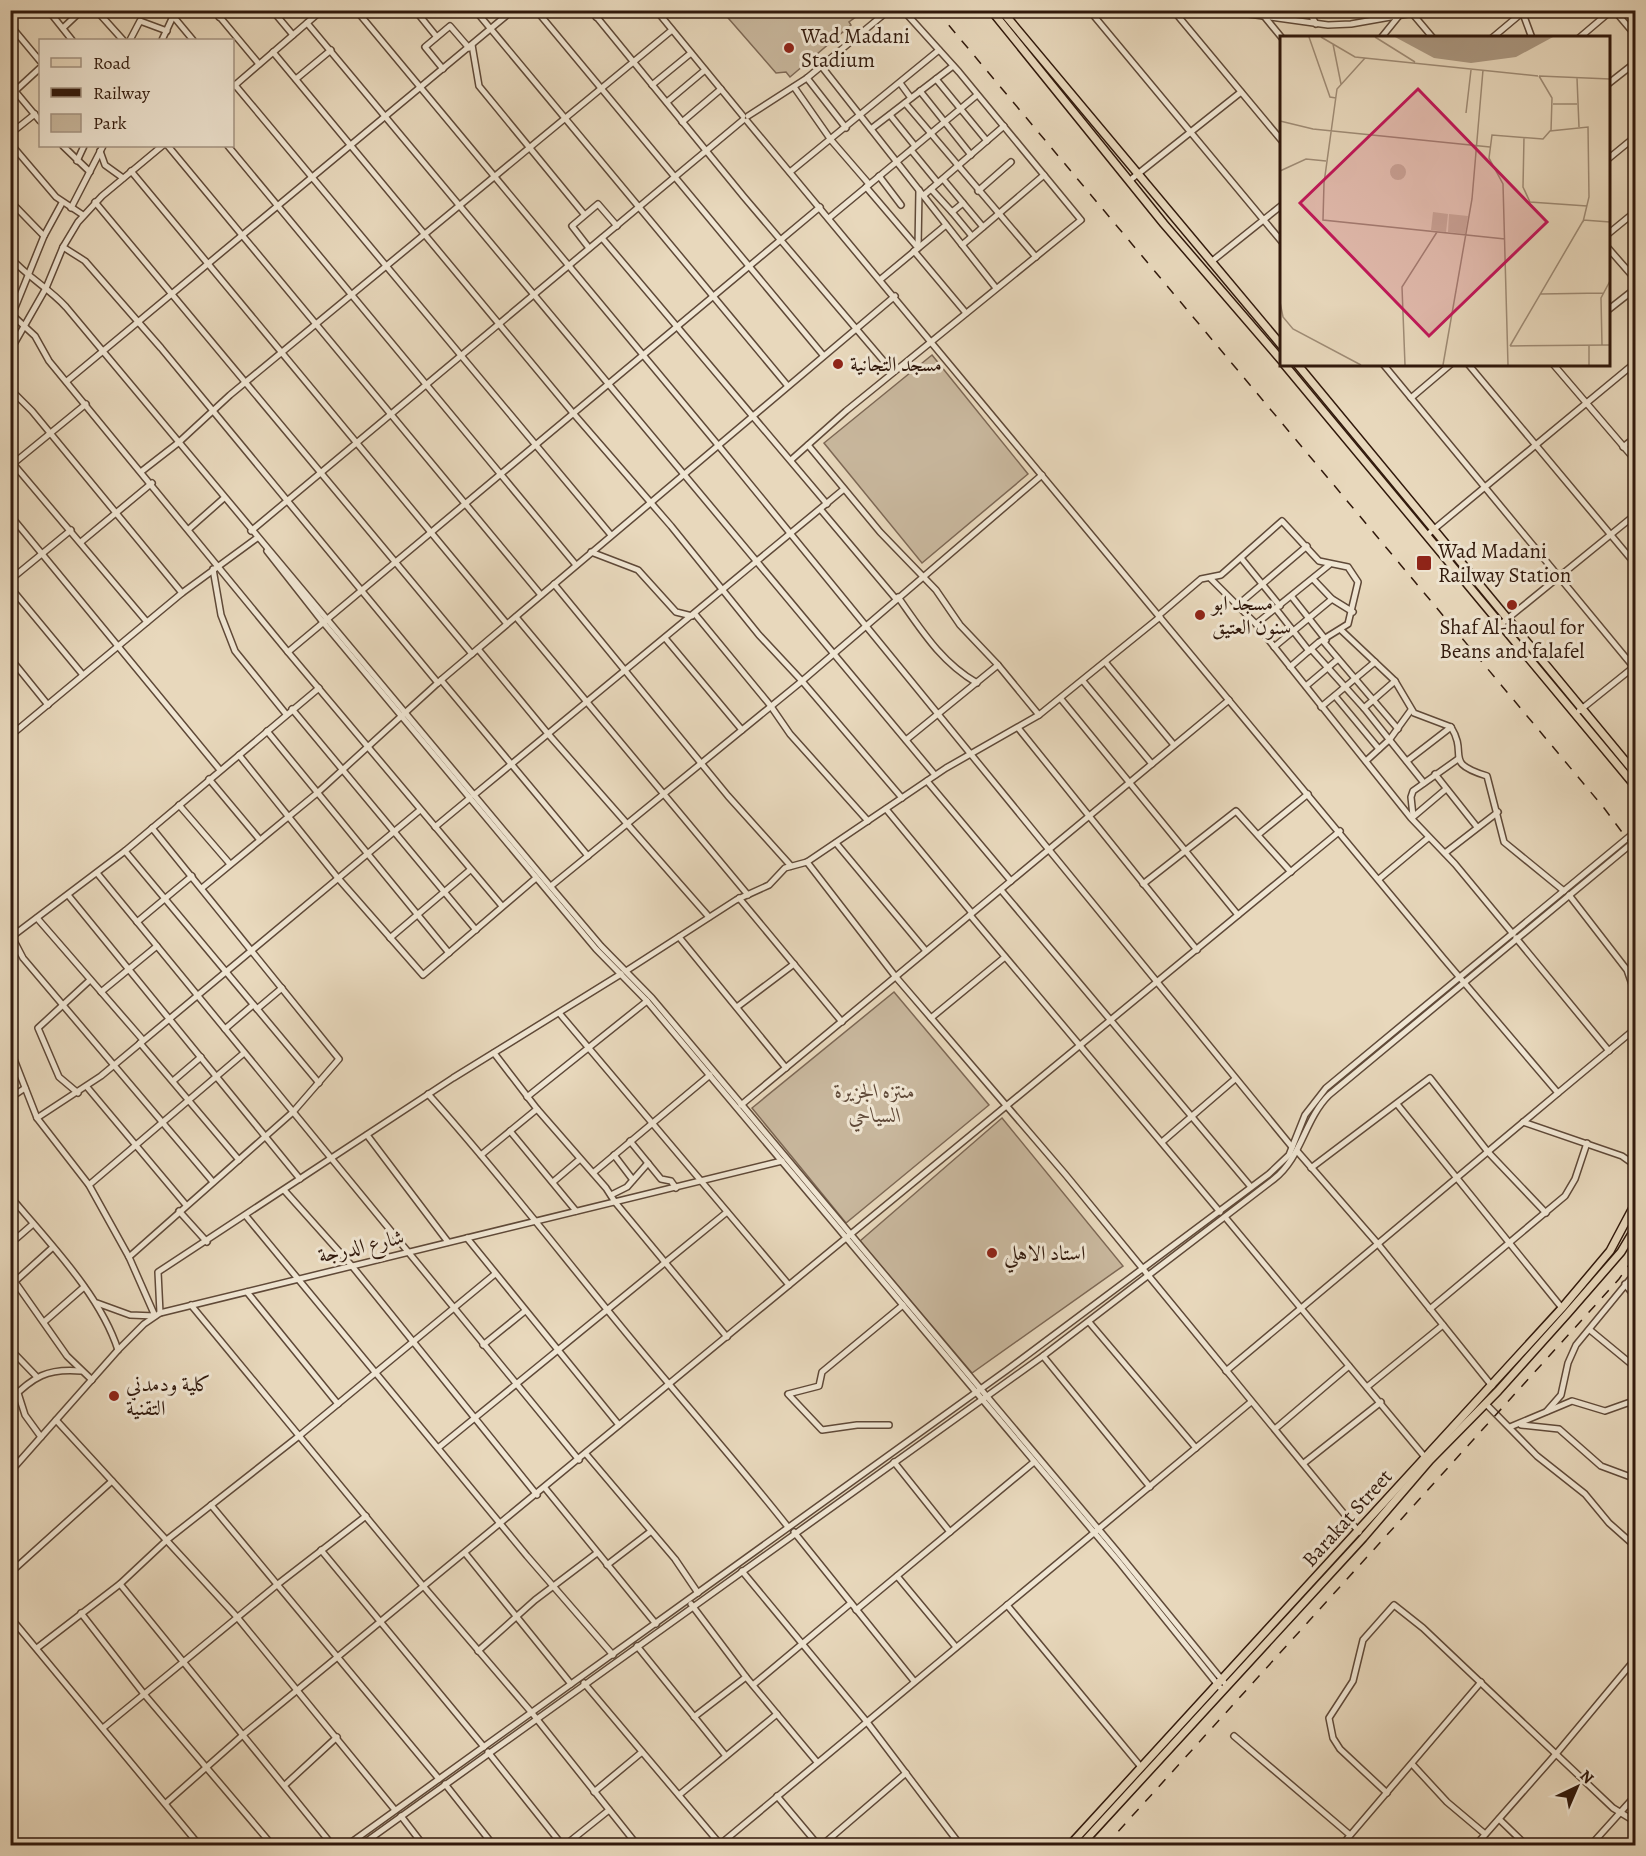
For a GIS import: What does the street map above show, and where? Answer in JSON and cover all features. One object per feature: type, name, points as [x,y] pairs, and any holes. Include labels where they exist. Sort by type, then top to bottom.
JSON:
[{"type":"main road","points":[[991,10],[1129,181],[1280,359]]},
{"type":"main road","points":[[1000,10],[1280,345]]},
{"type":"main road","points":[[1286,366],[1427,535],[1582,709],[1635,774]]},
{"type":"main road","points":[[1299,366],[1434,530],[1635,787]]},
{"type":"main road","name":"Barakat Street","points":[[1080,1845],[1424,1456],[1492,1386],[1562,1308],[1610,1251],[1635,1203]]},
{"type":"main road","name":"Barakat Street","points":[[1069,1845],[1222,1685],[1437,1453],[1486,1404],[1599,1279],[1621,1252],[1635,1227]]},
{"type":"street","points":[[48,10],[71,39]]},
{"type":"street","points":[[63,28],[82,10]]},
{"type":"street","points":[[96,10],[122,39]]},
{"type":"street","points":[[214,10],[259,64]]},
{"type":"street","points":[[219,17],[227,10]]},
{"type":"street","points":[[272,10],[293,35]]},
{"type":"street","points":[[322,10],[234,86],[611,535]]},
{"type":"street","points":[[356,10],[570,264],[642,355],[972,754],[1236,1079],[1378,1244],[1492,1386]]},
{"type":"street","points":[[415,10],[436,36]]},
{"type":"street","points":[[475,10],[787,385]]},
{"type":"street","points":[[67,381],[513,10]]},
{"type":"street","points":[[536,10],[600,90],[823,356]]},
{"type":"street","points":[[591,10],[706,151],[893,372]]},
{"type":"street","points":[[596,17],[604,10]]},
{"type":"street","points":[[656,10],[1558,1093]]},
{"type":"street","points":[[251,531],[745,118],[807,78],[889,10]]},
{"type":"street","points":[[791,460],[931,340],[1081,220],[1004,126],[903,10]]},
{"type":"street","points":[[1089,10],[1280,241]]},
{"type":"street","points":[[1173,10],[1280,140]]},
{"type":"street","points":[[1219,10],[1316,24],[1351,24],[1430,10]]},
{"type":"street","points":[[1259,10],[1280,37]]},
{"type":"street","points":[[1308,10],[1316,24]]},
{"type":"street","points":[[1581,36],[1613,10],[1635,36]]},
{"type":"street","points":[[1494,36],[1522,11],[1531,36]]},
{"type":"street","points":[[1412,12],[1431,36]]},
{"type":"street","points":[[162,39],[174,13],[193,39]]},
{"type":"street","points":[[1383,36],[1398,17]]},
{"type":"street","points":[[131,39],[140,21],[166,31]]},
{"type":"street","points":[[307,23],[935,775]]},
{"type":"street","points":[[10,25],[39,60]]},
{"type":"street","points":[[443,69],[425,47],[450,26],[470,46],[479,86],[584,213]]},
{"type":"street","points":[[142,471],[178,443],[246,382],[672,30]]},
{"type":"street","points":[[296,79],[331,50]]},
{"type":"street","points":[[790,172],[939,50]]},
{"type":"street","points":[[273,52],[573,413],[725,590],[759,635],[802,681],[902,798]]},
{"type":"street","points":[[652,84],[691,52]]},
{"type":"street","points":[[1610,82],[1635,62]]},
{"type":"street","points":[[822,66],[996,288]]},
{"type":"street","points":[[871,129],[953,66]]},
{"type":"street","points":[[15,91],[39,69]]},
{"type":"street","points":[[667,102],[705,70]]},
{"type":"street","points":[[807,78],[846,128]]},
{"type":"street","points":[[936,79],[959,110],[987,141]]},
{"type":"street","points":[[900,83],[911,98]]},
{"type":"street","points":[[10,85],[39,120]]},
{"type":"street","points":[[794,87],[831,140],[966,313]]},
{"type":"street","points":[[682,122],[721,89]]},
{"type":"street","points":[[920,91],[971,155]]},
{"type":"street","points":[[1129,181],[1241,92]]},
{"type":"street","points":[[829,218],[977,95]]},
{"type":"street","points":[[905,103],[957,167],[1036,256]]},
{"type":"street","points":[[10,134],[34,114]]},
{"type":"street","points":[[890,115],[913,148],[983,227]]},
{"type":"street","points":[[924,195],[1004,126]]},
{"type":"street","points":[[1610,157],[1635,136]]},
{"type":"street","points":[[10,143],[62,203],[83,215]]},
{"type":"street","points":[[64,147],[90,172]]},
{"type":"street","points":[[77,161],[84,147]]},
{"type":"street","points":[[10,351],[46,288],[63,247],[83,215],[95,202],[161,147]]},
{"type":"street","points":[[169,147],[315,326],[541,595]]},
{"type":"street","points":[[229,147],[576,565]]},
{"type":"street","points":[[71,208],[102,148]]},
{"type":"street","points":[[102,148],[106,166],[123,178]]},
{"type":"street","points":[[978,191],[1011,162]]},
{"type":"street","points":[[131,171],[507,624]]},
{"type":"street","points":[[962,245],[1044,175]]},
{"type":"street","points":[[879,176],[901,205]]},
{"type":"street","points":[[916,250],[918,189]]},
{"type":"street","points":[[931,189],[971,235]]},
{"type":"street","points":[[10,201],[44,237]]},
{"type":"street","points":[[95,202],[397,561],[472,654]]},
{"type":"street","points":[[62,203],[44,237],[11,316],[35,336],[49,361],[152,483],[189,529],[215,567],[319,687],[502,906]]},
{"type":"street","points":[[952,212],[963,203]]},
{"type":"street","points":[[589,248],[572,226],[584,213],[598,204],[617,226]]},
{"type":"street","points":[[1211,262],[1280,206]]},
{"type":"street","points":[[288,652],[820,207]]},
{"type":"street","points":[[1610,232],[1635,211]]},
{"type":"street","points":[[881,279],[946,225]]},
{"type":"street","points":[[602,238],[827,504]]},
{"type":"street","points":[[63,247],[85,261],[361,591],[512,764],[588,856]]},
{"type":"street","points":[[1610,250],[1635,280]]},
{"type":"street","points":[[10,257],[29,277],[46,288],[66,307],[404,714],[536,878],[596,949],[652,998],[784,1160],[978,1391]]},
{"type":"street","points":[[1610,308],[1635,288]]},
{"type":"street","points":[[202,888],[343,771],[439,681],[895,296]]},
{"type":"street","points":[[1427,535],[1635,362]]},
{"type":"street","points":[[1385,366],[1635,668],[1576,714]]},
{"type":"street","points":[[1411,398],[1449,366]]},
{"type":"street","points":[[1470,366],[1635,565]]},
{"type":"street","points":[[1555,366],[1635,461]]},
{"type":"street","points":[[10,389],[182,593]]},
{"type":"street","points":[[86,405],[12,462],[147,622]]},
{"type":"street","points":[[1623,447],[1635,436]]},
{"type":"street","points":[[808,445],[844,489],[936,590],[960,626],[998,665],[1039,715]]},
{"type":"street","points":[[551,886],[802,681],[1042,475]]},
{"type":"street","points":[[81,542],[152,483]]},
{"type":"street","points":[[435,827],[725,590],[844,489]]},
{"type":"street","points":[[189,529],[224,498]]},
{"type":"street","points":[[821,510],[897,598],[939,654],[977,683]]},
{"type":"street","points":[[1504,622],[1635,514]]},
{"type":"street","points":[[10,515],[43,552],[117,647],[220,770]]},
{"type":"street","points":[[158,1315],[158,1272],[207,1242],[428,1094],[560,1014],[739,898],[769,885],[780,872],[791,866],[807,862],[935,775],[1039,715],[1106,663],[1201,579],[1221,575],[1282,521],[1319,561],[1329,565],[1347,567],[1355,576],[1358,587],[1348,624],[1290,667]]},
{"type":"street","points":[[10,580],[71,530]]},
{"type":"street","points":[[12,732],[48,705],[182,593],[257,538]]},
{"type":"street","points":[[1239,604],[1307,546]]},
{"type":"street","points":[[591,552],[638,570],[676,612],[694,615],[770,705],[790,734],[868,821]]},
{"type":"street","points":[[1241,558],[1263,584],[1293,632],[1364,708],[1424,783]]},
{"type":"street","points":[[1256,624],[1329,565]]},
{"type":"street","points":[[215,567],[221,615],[235,651],[286,714]]},
{"type":"street","points":[[1210,578],[1239,604],[1256,624],[1428,838],[1444,853],[1609,1051]]},
{"type":"street","points":[[1313,579],[1332,599],[1353,612]]},
{"type":"street","points":[[554,584],[766,840],[791,866]]},
{"type":"street","points":[[10,587],[83,675]]},
{"type":"street","points":[[1292,597],[1310,618],[1338,659],[1398,729]]},
{"type":"street","points":[[1274,647],[1332,599]]},
{"type":"street","points":[[516,617],[748,895]]},
{"type":"street","points":[[1341,630],[1395,681],[1411,710],[1451,727]]},
{"type":"street","points":[[665,638],[742,730]]},
{"type":"street","points":[[478,649],[549,735],[709,917]]},
{"type":"street","points":[[10,658],[48,705]]},
{"type":"street","points":[[1306,686],[1338,659]]},
{"type":"street","points":[[1322,707],[1376,662]]},
{"type":"street","points":[[1106,663],[1174,745]]},
{"type":"street","points":[[906,740],[998,665]]},
{"type":"street","points":[[1083,681],[1152,764]]},
{"type":"street","points":[[1364,708],[1395,681]]},
{"type":"street","points":[[213,1182],[23,958],[11,937],[125,851],[319,687]]},
{"type":"street","points":[[1335,696],[1380,748]]},
{"type":"street","points":[[1061,699],[1238,915]]},
{"type":"street","points":[[740,1106],[1229,700]]},
{"type":"street","points":[[292,709],[476,930]]},
{"type":"street","points":[[1366,761],[1390,739],[1411,710]]},
{"type":"street","points":[[1451,727],[1458,759],[1463,768],[1487,776],[1507,846],[1566,893],[1621,961],[1635,996]]},
{"type":"street","points":[[1407,761],[1451,727]]},
{"type":"street","points":[[1018,729],[1197,950]]},
{"type":"street","points":[[267,731],[316,794],[449,953]]},
{"type":"street","points":[[238,755],[337,877],[423,975],[536,878]]},
{"type":"street","points":[[1412,817],[1412,793],[1458,759]]},
{"type":"street","points":[[1435,774],[1477,827]]},
{"type":"street","points":[[209,779],[260,840]]},
{"type":"street","points":[[927,781],[1011,881]]},
{"type":"street","points":[[1412,817],[1446,789]]},
{"type":"street","points":[[1259,834],[1308,794]]},
{"type":"street","points":[[472,797],[551,886],[710,1075],[740,1106]]},
{"type":"street","points":[[179,805],[230,864]]},
{"type":"street","points":[[886,809],[1005,957],[1220,1212]]},
{"type":"street","points":[[37,1118],[87,1087],[115,1065],[196,994],[420,810]]},
{"type":"street","points":[[1143,884],[1236,811],[1291,872]]},
{"type":"street","points":[[1444,853],[1498,812]]},
{"type":"street","points":[[129,1257],[293,1112],[339,1059],[152,828]]},
{"type":"street","points":[[166,1803],[244,1734],[537,1495],[1340,831]]},
{"type":"street","points":[[1566,893],[1635,831]]},
{"type":"street","points":[[1379,879],[1428,838]]},
{"type":"street","points":[[346,1845],[439,1779],[486,1750],[637,1646],[984,1398],[1089,1322],[1282,1173],[1295,1149],[1305,1114],[1326,1088],[1462,980],[1566,893],[1635,840]]},
{"type":"street","points":[[836,843],[926,951]]},
{"type":"street","points":[[125,851],[319,1083]]},
{"type":"street","points":[[807,862],[895,976],[1144,1269],[1359,1532]]},
{"type":"street","points":[[390,938],[470,870]]},
{"type":"street","points":[[97,873],[579,1460]]},
{"type":"street","points":[[137,922],[192,876]]},
{"type":"street","points":[[1000,890],[1251,1188]]},
{"type":"street","points":[[68,895],[170,1017],[300,1179]]},
{"type":"street","points":[[739,898],[842,1022]]},
{"type":"street","points":[[37,918],[239,1160]]},
{"type":"street","points":[[679,937],[786,1068]]},
{"type":"street","points":[[101,992],[157,946]]},
{"type":"street","points":[[931,1018],[1005,957]]},
{"type":"street","points":[[737,1007],[794,964]]},
{"type":"street","points":[[78,1093],[59,1077],[39,1026],[90,980]]},
{"type":"street","points":[[225,1029],[282,988]]},
{"type":"street","points":[[527,1097],[647,1001]]},
{"type":"street","points":[[560,1014],[789,1285]]},
{"type":"street","points":[[1226,1371],[1635,1028]]},
{"type":"street","points":[[10,1049],[37,1118],[90,1185],[158,1315]]},
{"type":"street","points":[[90,1185],[244,1053]]},
{"type":"street","points":[[494,1053],[527,1097],[593,1173],[727,1336]]},
{"type":"street","points":[[173,1081],[201,1057]]},
{"type":"street","points":[[593,1173],[710,1075]]},
{"type":"street","points":[[1311,1168],[1430,1078],[1488,1152],[1546,1213]]},
{"type":"street","points":[[1161,1142],[1236,1079]]},
{"type":"street","points":[[87,1087],[134,1146],[186,1205]]},
{"type":"street","points":[[10,1098],[25,1088]]},
{"type":"street","points":[[428,1094],[537,1221],[789,1527]]},
{"type":"street","points":[[1397,1104],[1562,1308]]},
{"type":"street","points":[[481,1155],[537,1109]]},
{"type":"street","points":[[1523,1122],[1622,1156],[1635,1166]]},
{"type":"street","points":[[510,1131],[576,1211]]},
{"type":"street","points":[[367,1135],[448,1242]]},
{"type":"street","points":[[630,1141],[663,1180],[671,1181],[676,1188]]},
{"type":"street","points":[[1430,1309],[1510,1244],[1571,1188],[1587,1143]]},
{"type":"street","points":[[534,1716],[572,1684],[1144,1269],[1251,1188],[1295,1149]]},
{"type":"street","points":[[614,1155],[633,1180]]},
{"type":"street","points":[[553,1182],[580,1159]]},
{"type":"street","name":"شارع الدرجة","points":[[10,1472],[118,1350],[158,1315],[784,1160]]},
{"type":"street","points":[[611,1195],[624,1189],[648,1162]]},
{"type":"street","points":[[284,1190],[352,1266],[537,1495]]},
{"type":"street","points":[[10,1196],[97,1303],[109,1324],[118,1350]]},
{"type":"street","points":[[179,1211],[207,1242]]},
{"type":"street","points":[[438,1449],[727,1212]]},
{"type":"street","points":[[246,1216],[300,1278],[375,1373],[553,1587],[613,1655]]},
{"type":"street","points":[[1225,1217],[1424,1456]]},
{"type":"street","points":[[10,1244],[33,1224]]},
{"type":"street","points":[[848,1236],[903,1305],[1097,1532],[1222,1685]]},
{"type":"street","points":[[467,1238],[619,1425]]},
{"type":"street","points":[[52,1248],[13,1284],[44,1322],[67,1356],[92,1380]]},
{"type":"street","points":[[1547,1412],[1561,1395],[1571,1353],[1635,1272]]},
{"type":"street","points":[[37,1648],[120,1584],[168,1539],[299,1436],[495,1274]]},
{"type":"street","points":[[1625,1284],[1635,1298]]},
{"type":"street","points":[[44,1322],[84,1287]]},
{"type":"street","points":[[247,1292],[338,1404]]},
{"type":"street","points":[[97,1303],[130,1315],[158,1315]]},
{"type":"street","points":[[191,1305],[534,1716],[638,1845]]},
{"type":"street","points":[[889,1425],[858,1425],[822,1430],[788,1394],[819,1386],[822,1372],[903,1305]]},
{"type":"street","points":[[483,1345],[525,1311]]},
{"type":"street","points":[[1089,1322],[1196,1448]]},
{"type":"street","points":[[1367,1387],[1443,1325]]},
{"type":"street","points":[[1590,1330],[1635,1368]]},
{"type":"street","points":[[12,1352],[36,1376]]},
{"type":"street","points":[[1042,1356],[1150,1487]]},
{"type":"street","points":[[1275,1429],[1349,1366]]},
{"type":"street","points":[[10,1401],[36,1376],[63,1370],[83,1371]]},
{"type":"street","points":[[18,1393],[29,1423],[41,1437]]},
{"type":"street","points":[[984,1398],[1034,1462],[1097,1532]]},
{"type":"street","points":[[1510,1427],[1572,1401],[1605,1411],[1635,1400]]},
{"type":"street","points":[[584,1683],[719,1845],[1251,1402]]},
{"type":"street","points":[[1304,1463],[1381,1402]]},
{"type":"street","points":[[1486,1404],[1538,1456],[1585,1494],[1609,1523],[1635,1547]]},
{"type":"street","points":[[56,1420],[168,1539],[237,1617],[395,1810]]},
{"type":"street","points":[[1519,1425],[1559,1430],[1601,1466],[1635,1479]]},
{"type":"street","points":[[586,1454],[699,1593]]},
{"type":"street","points":[[894,1462],[950,1532]]},
{"type":"street","points":[[856,1610],[1034,1462]]},
{"type":"street","points":[[10,1573],[112,1482]]},
{"type":"street","points":[[545,1488],[656,1623]]},
{"type":"street","points":[[211,1505],[439,1779]]},
{"type":"street","points":[[103,1728],[182,1661],[366,1516]]},
{"type":"street","points":[[607,1565],[650,1532]]},
{"type":"street","points":[[794,1532],[914,1681]]},
{"type":"street","points":[[321,1550],[563,1845],[609,1810]]},
{"type":"street","points":[[465,1553],[515,1618],[572,1684]]},
{"type":"street","points":[[478,1651],[515,1618],[597,1553]]},
{"type":"street","points":[[742,1571],[867,1722],[961,1845]]},
{"type":"street","points":[[897,1576],[956,1647]]},
{"type":"street","points":[[120,1584],[286,1784],[333,1845]]},
{"type":"street","points":[[688,1600],[746,1677],[817,1762]]},
{"type":"street","points":[[753,1685],[850,1603]]},
{"type":"street","points":[[1007,1605],[1142,1767]]},
{"type":"street","points":[[1387,1793],[1340,1749],[1333,1738],[1329,1718],[1353,1681],[1364,1640],[1391,1607],[1398,1605],[1556,1755],[1620,1813],[1635,1822]]},
{"type":"street","points":[[81,1613],[144,1694],[273,1845]]},
{"type":"street","points":[[10,1617],[200,1845]]},
{"type":"street","points":[[637,1646],[726,1756]]},
{"type":"street","points":[[1475,1845],[1556,1755],[1635,1658]]},
{"type":"street","points":[[694,1717],[746,1677]]},
{"type":"street","points":[[1341,1845],[1481,1682]]},
{"type":"street","points":[[679,1796],[777,1714]]},
{"type":"street","points":[[1234,1736],[1350,1835]]},
{"type":"street","points":[[286,1784],[337,1737]]},
{"type":"street","points":[[360,1845],[445,1784],[486,1750]]},
{"type":"street","points":[[594,1792],[642,1752]]},
{"type":"street","points":[[1412,1764],[1447,1802],[1485,1834]]},
{"type":"street","points":[[777,1796],[820,1845],[906,1773]]},
{"type":"street","points":[[445,1784],[494,1845]]},
{"type":"street","points":[[1590,1845],[1635,1795]]},
{"type":"street","points":[[401,1816],[424,1845]]},
{"type":"street","points":[[1499,1819],[1526,1845]]},
{"type":"green space","name":"Wad Madani Stadium","points":[[722,11],[864,11],[790,77],[786,72],[776,73]]},
{"type":"green space","points":[[932,355],[1028,474],[922,563],[824,443]]},
{"type":"green space","name":"منتزه الجزيرة السياحي","points":[[894,992],[989,1105],[846,1223],[752,1108]]},
{"type":"green space","name":"استاد الاهلي","points":[[1002,1118],[1123,1266],[972,1373],[860,1241]]},
{"type":"railway","points":[[936,10],[1604,808],[1636,851]]},
{"type":"railway","points":[[1105,1846],[1619,1279],[1636,1255]]},
{"type":"place","name":"Wad Madani Stadium","points":[[789,48]]},
{"type":"place","name":"مسجد التجانية","points":[[838,364]]},
{"type":"place","name":"Wad Madani Railway Station","points":[[1424,563]]},
{"type":"place","name":"Shaf Al-haoul for Beans and falafel","points":[[1512,605]]},
{"type":"place","name":"مسجد ابو سنون العتيق","points":[[1200,615]]},
{"type":"place","name":"استاد الاهلي","points":[[992,1253]]},
{"type":"place","name":"كلية ودمدني التقنية","points":[[114,1396]]}]
